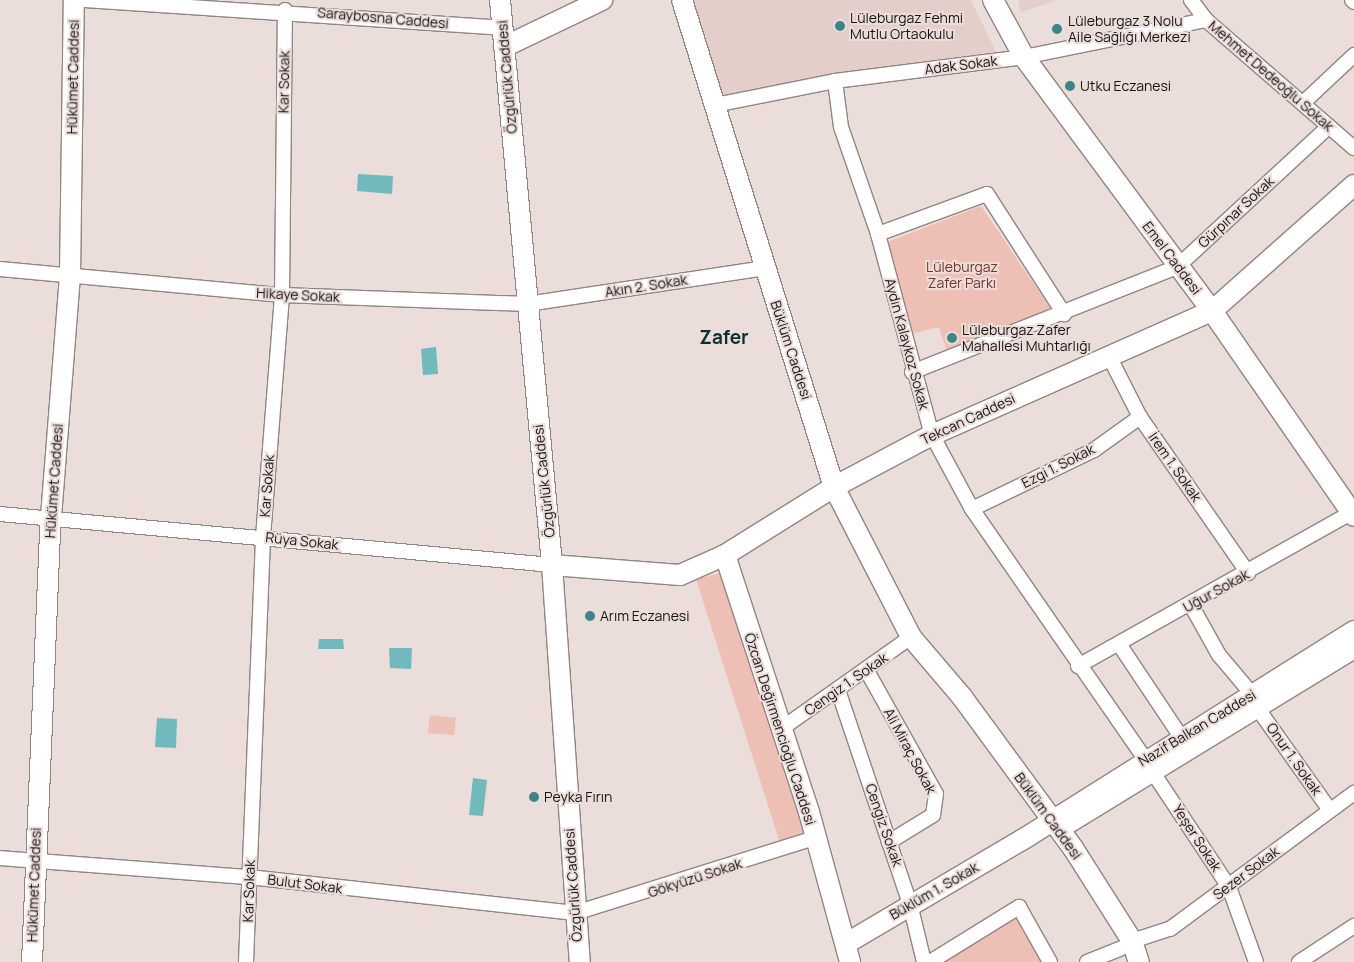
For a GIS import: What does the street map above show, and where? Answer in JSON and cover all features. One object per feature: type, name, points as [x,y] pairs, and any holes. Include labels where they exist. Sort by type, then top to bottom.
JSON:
[{"type":"street","name":"Hükümet Caddesi","points":[[32,962],[51,517],[70,275],[74,0]]},
{"type":"street","name":"Saraybosna Caddesi","points":[[84,0],[285,10],[503,38]]},
{"type":"street","name":"Özgürlük Caddesi","points":[[500,0],[552,565],[575,913],[580,962]]},
{"type":"street","points":[[503,38],[602,0]]},
{"type":"street","name":"Büklüm Caddesi","points":[[682,0],[834,486],[910,637],[943,680],[956,710],[1050,828],[1126,950],[1139,962]]},
{"type":"street","name":"Emel Caddesi","points":[[993,0],[1024,57],[1177,267],[1212,311],[1353,514]]},
{"type":"street","name":"Mehmet Dedeoğlu Sokak","points":[[1191,0],[1206,20],[1304,102],[1354,148]]},
{"type":"street","name":"Kar Sokak","points":[[246,962],[263,537],[282,295],[285,10]]},
{"type":"street","name":"Adak Sokak","points":[[715,104],[835,81],[1024,57],[1206,20]]},
{"type":"street","points":[[1304,102],[1354,55]]},
{"type":"street","name":"Aydın Kalaykoz Sokak","points":[[835,81],[841,127],[878,234],[912,372],[932,434],[972,509],[1078,666],[1150,766]]},
{"type":"street","name":"Gürpınar Sokak","points":[[912,372],[1064,314],[1177,267],[1329,126]]},
{"type":"street","name":"Tekcan Caddesi","points":[[552,565],[680,575],[725,555],[834,486],[932,434],[1212,311],[1354,185]]},
{"type":"street","points":[[878,234],[987,194],[1064,314]]},
{"type":"street","name":"Akın 2. Sokak","points":[[527,304],[765,268]]},
{"type":"street","name":"Hikaye Sokak","points":[[0,269],[282,295],[527,304]]},
{"type":"street","name":"İrem 1. Sokak","points":[[1109,356],[1140,417],[1248,573]]},
{"type":"street","name":"Ezgi 1. Sokak","points":[[972,509],[1094,450],[1140,417]]},
{"type":"street","name":"Rüya Sokak","points":[[0,514],[51,517],[552,565]]},
{"type":"street","name":"Uğur Sokak","points":[[1078,666],[1353,514]]},
{"type":"street","name":"Özcan Değirmencioğlu Caddesi","points":[[725,555],[781,729],[849,952]]},
{"type":"street","name":"Onur 1. Sokak","points":[[1191,605],[1219,655],[1255,702],[1329,809]]},
{"type":"street","name":"Nazif Balkan Caddesi","points":[[1150,766],[1181,737],[1255,702],[1354,631]]},
{"type":"street","name":"Cengiz 1. Sokak","points":[[781,729],[867,670],[910,637]]},
{"type":"street","points":[[1119,644],[1181,737]]},
{"type":"street","name":"Nazif Balkan Caddesi","points":[[1050,828],[1255,702],[1354,648]]},
{"type":"street","name":"Ali Miraç Sokak","points":[[867,670],[936,794],[933,815],[890,842]]},
{"type":"street","name":"Cengiz Sokak","points":[[838,690],[910,904],[924,962]]},
{"type":"street","name":"Yeşer Sokak","points":[[1150,766],[1230,887],[1256,962]]},
{"type":"street","name":"Sezer Sokak","points":[[1087,962],[1126,950],[1170,928],[1230,887],[1329,809],[1354,793]]},
{"type":"street","name":"Büklüm 1. Sokak","points":[[849,952],[910,904],[1022,840],[1050,828]]},
{"type":"street","name":"Gökyüzü Sokak","points":[[575,913],[815,838]]},
{"type":"street","name":"Bulut Sokak","points":[[0,858],[250,877],[575,913]]},
{"type":"street","points":[[930,962],[1019,907],[1050,962]]},
{"type":"street","points":[[1299,962],[1354,926]]},
{"type":"shaded area","name":"Lüleburgaz Fehmi Mutlu Ortaokulu","points":[[689,0],[971,0],[996,52],[836,73],[720,98]]},
{"type":"shaded area","points":[[1018,0],[1058,0],[1021,12]]},
{"type":"green space","name":"Lüleburgaz Zafer Parkı","points":[[981,206],[1050,308],[948,355],[939,327],[911,334],[885,249],[890,241]]},
{"type":"green space","points":[[724,572],[809,835],[780,843],[696,579]]},
{"type":"green space","points":[[430,715],[456,718],[454,735],[428,733]]},
{"type":"green space","points":[[1016,916],[1043,962],[940,962]]},
{"type":"water","points":[[358,174],[393,176],[392,194],[357,191]]},
{"type":"water","points":[[436,347],[438,374],[423,375],[421,349]]},
{"type":"water","points":[[319,639],[343,639],[344,649],[318,649]]},
{"type":"water","points":[[389,648],[412,648],[411,669],[390,668]]},
{"type":"water","points":[[157,718],[177,719],[176,748],[155,747]]},
{"type":"water","points":[[473,778],[487,780],[483,816],[469,815]]},
{"type":"place","name":"Lüleburgaz Fehmi Mutlu Ortaokulu","points":[[840,26]]},
{"type":"place","name":"Lüleburgaz 3 Nolu Aile Sağlığı Merkezi","points":[[1057,29]]},
{"type":"place","name":"Utku Eczanesi","points":[[1070,86]]},
{"type":"place","name":"Lüleburgaz Zafer Mahallesi Muhtarlığı","points":[[952,338]]},
{"type":"place","name":"Arım Eczanesi","points":[[590,616]]},
{"type":"place","name":"Peyka Fırın","points":[[534,797]]},
{"type":"district","name":"Zafer","points":[[724,338]]}]
